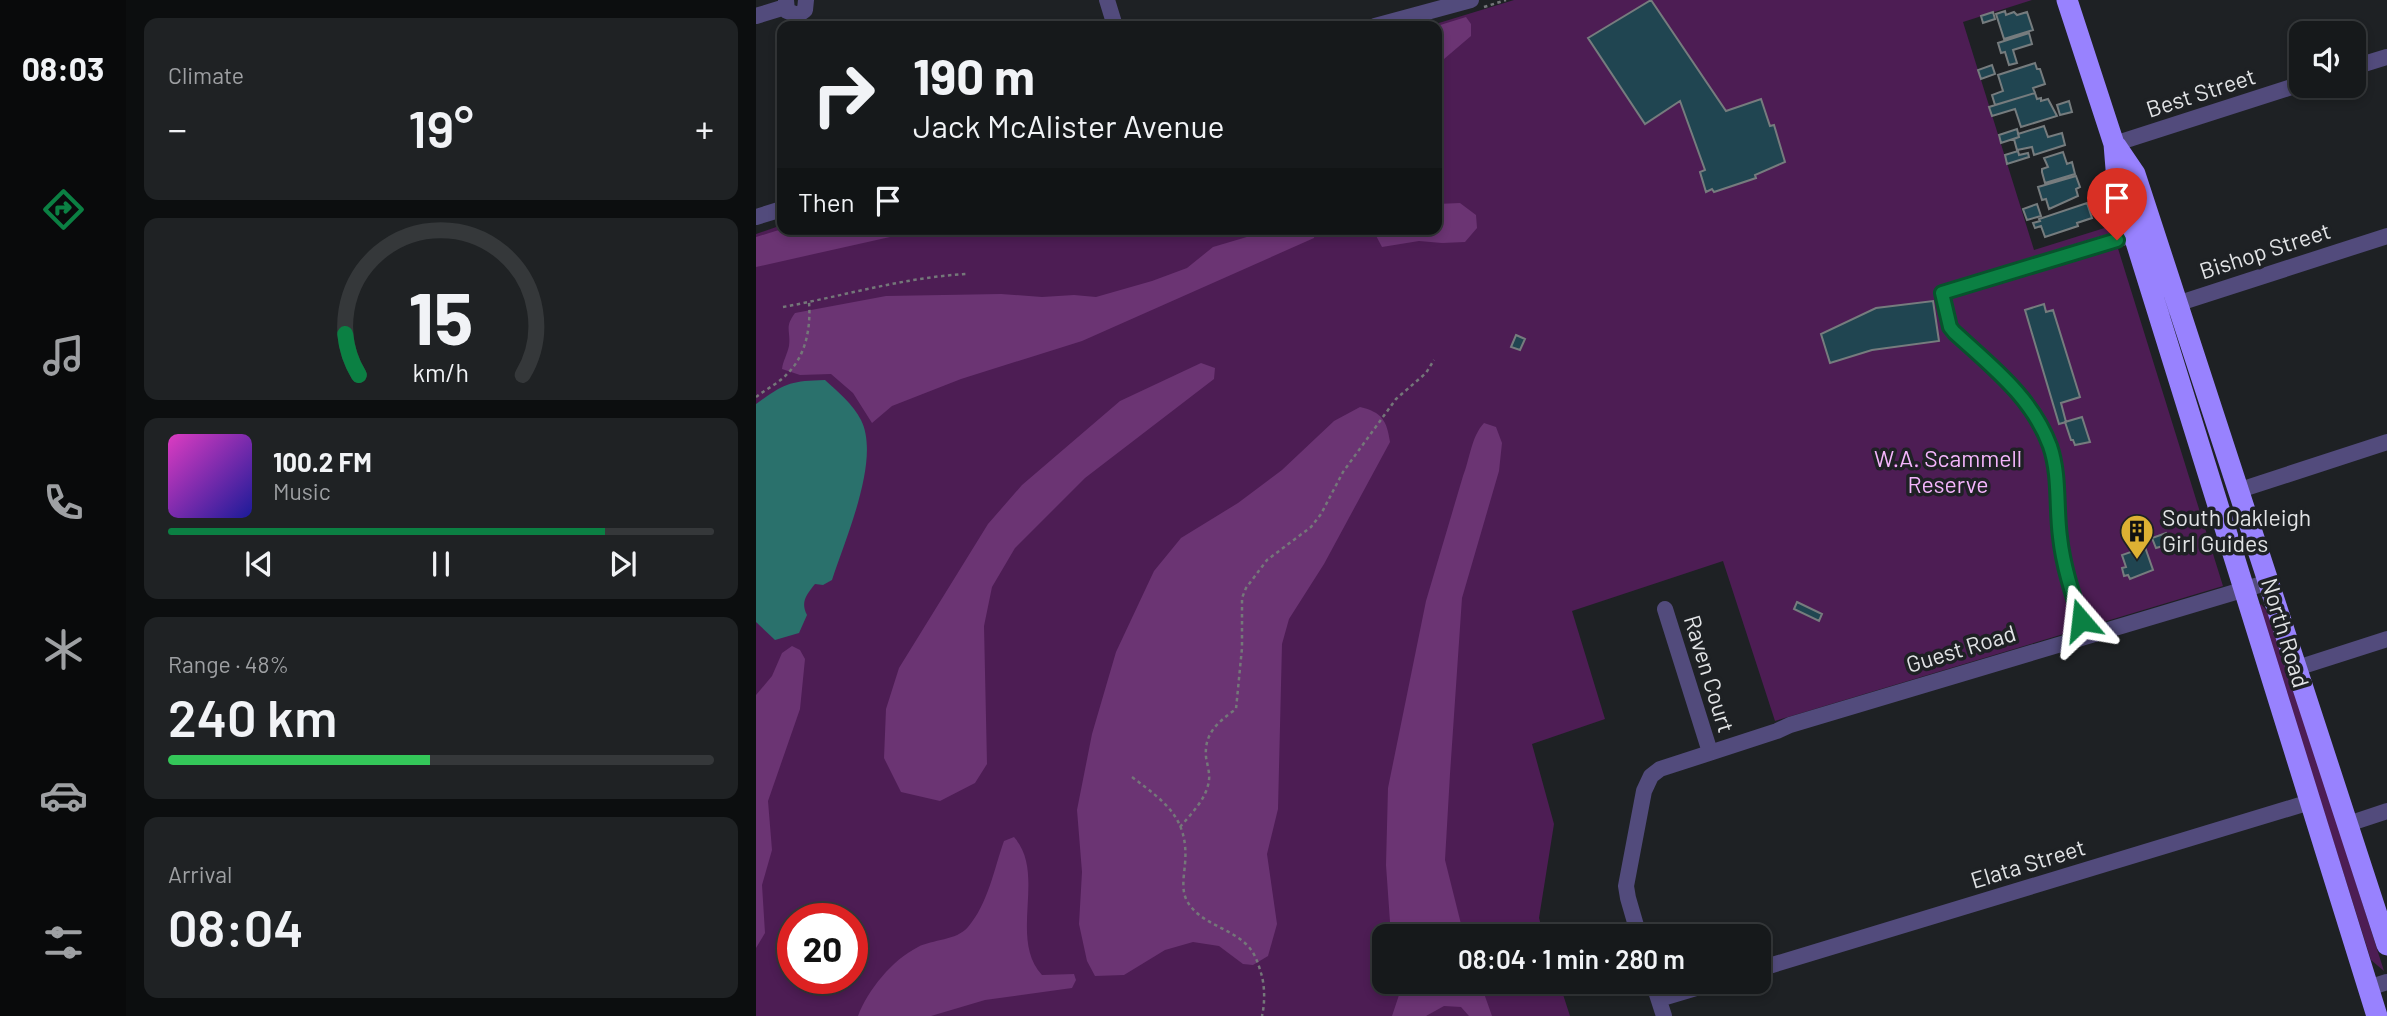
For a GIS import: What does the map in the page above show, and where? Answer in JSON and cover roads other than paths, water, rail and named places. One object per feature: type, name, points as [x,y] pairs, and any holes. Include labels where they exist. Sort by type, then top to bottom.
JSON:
[{"type":"highway","name":"North Road","points":[[2067,0],[2114,144],[2117,181],[2134,234],[2168,306],[2240,490],[2387,945]]},
{"type":"highway","name":"North Road","points":[[2114,144],[2135,174],[2244,589],[2310,803],[2378,985],[2377,1016]]},
{"type":"street","points":[[1107,0],[1113,21]]},
{"type":"street","points":[[1420,12],[1443,0]]},
{"type":"street","points":[[1391,21],[1420,12],[1473,5]]},
{"type":"street","points":[[756,16],[799,7]]},
{"type":"street","points":[[2366,63],[2387,57]]},
{"type":"street","name":"Best Street","points":[[2114,144],[2289,88]]},
{"type":"street","points":[[756,217],[777,211]]},
{"type":"street","points":[[2087,635],[2067,572],[2060,537],[2056,478],[2050,446],[2034,415],[2014,386],[1950,327],[1942,293],[2134,234]]},
{"type":"street","name":"Bishop Street","points":[[2168,306],[2387,236]]},
{"type":"street","points":[[2240,490],[2387,442]]},
{"type":"street","name":"Guest Road","points":[[1636,924],[1628,898],[1627,880],[1644,791],[1651,776],[1667,766],[1777,732],[1790,725],[2269,582]]},
{"type":"street","name":"Raven Court","points":[[1665,610],[1710,752]]},
{"type":"street","points":[[2297,668],[2387,639]]},
{"type":"street","name":"Elata Street","points":[[1771,965],[2310,803]]},
{"type":"street","points":[[2348,824],[2387,811]]},
{"type":"street","points":[[1657,994],[1664,1016]]},
{"type":"street","points":[[1659,999],[1676,994]]},
{"type":"place","name":"South Oakleigh Girl Guides","points":[[2137,561]]},
{"type":"park label","name":"W.A. Scammell Reserve","points":[[1948,472]]}]
